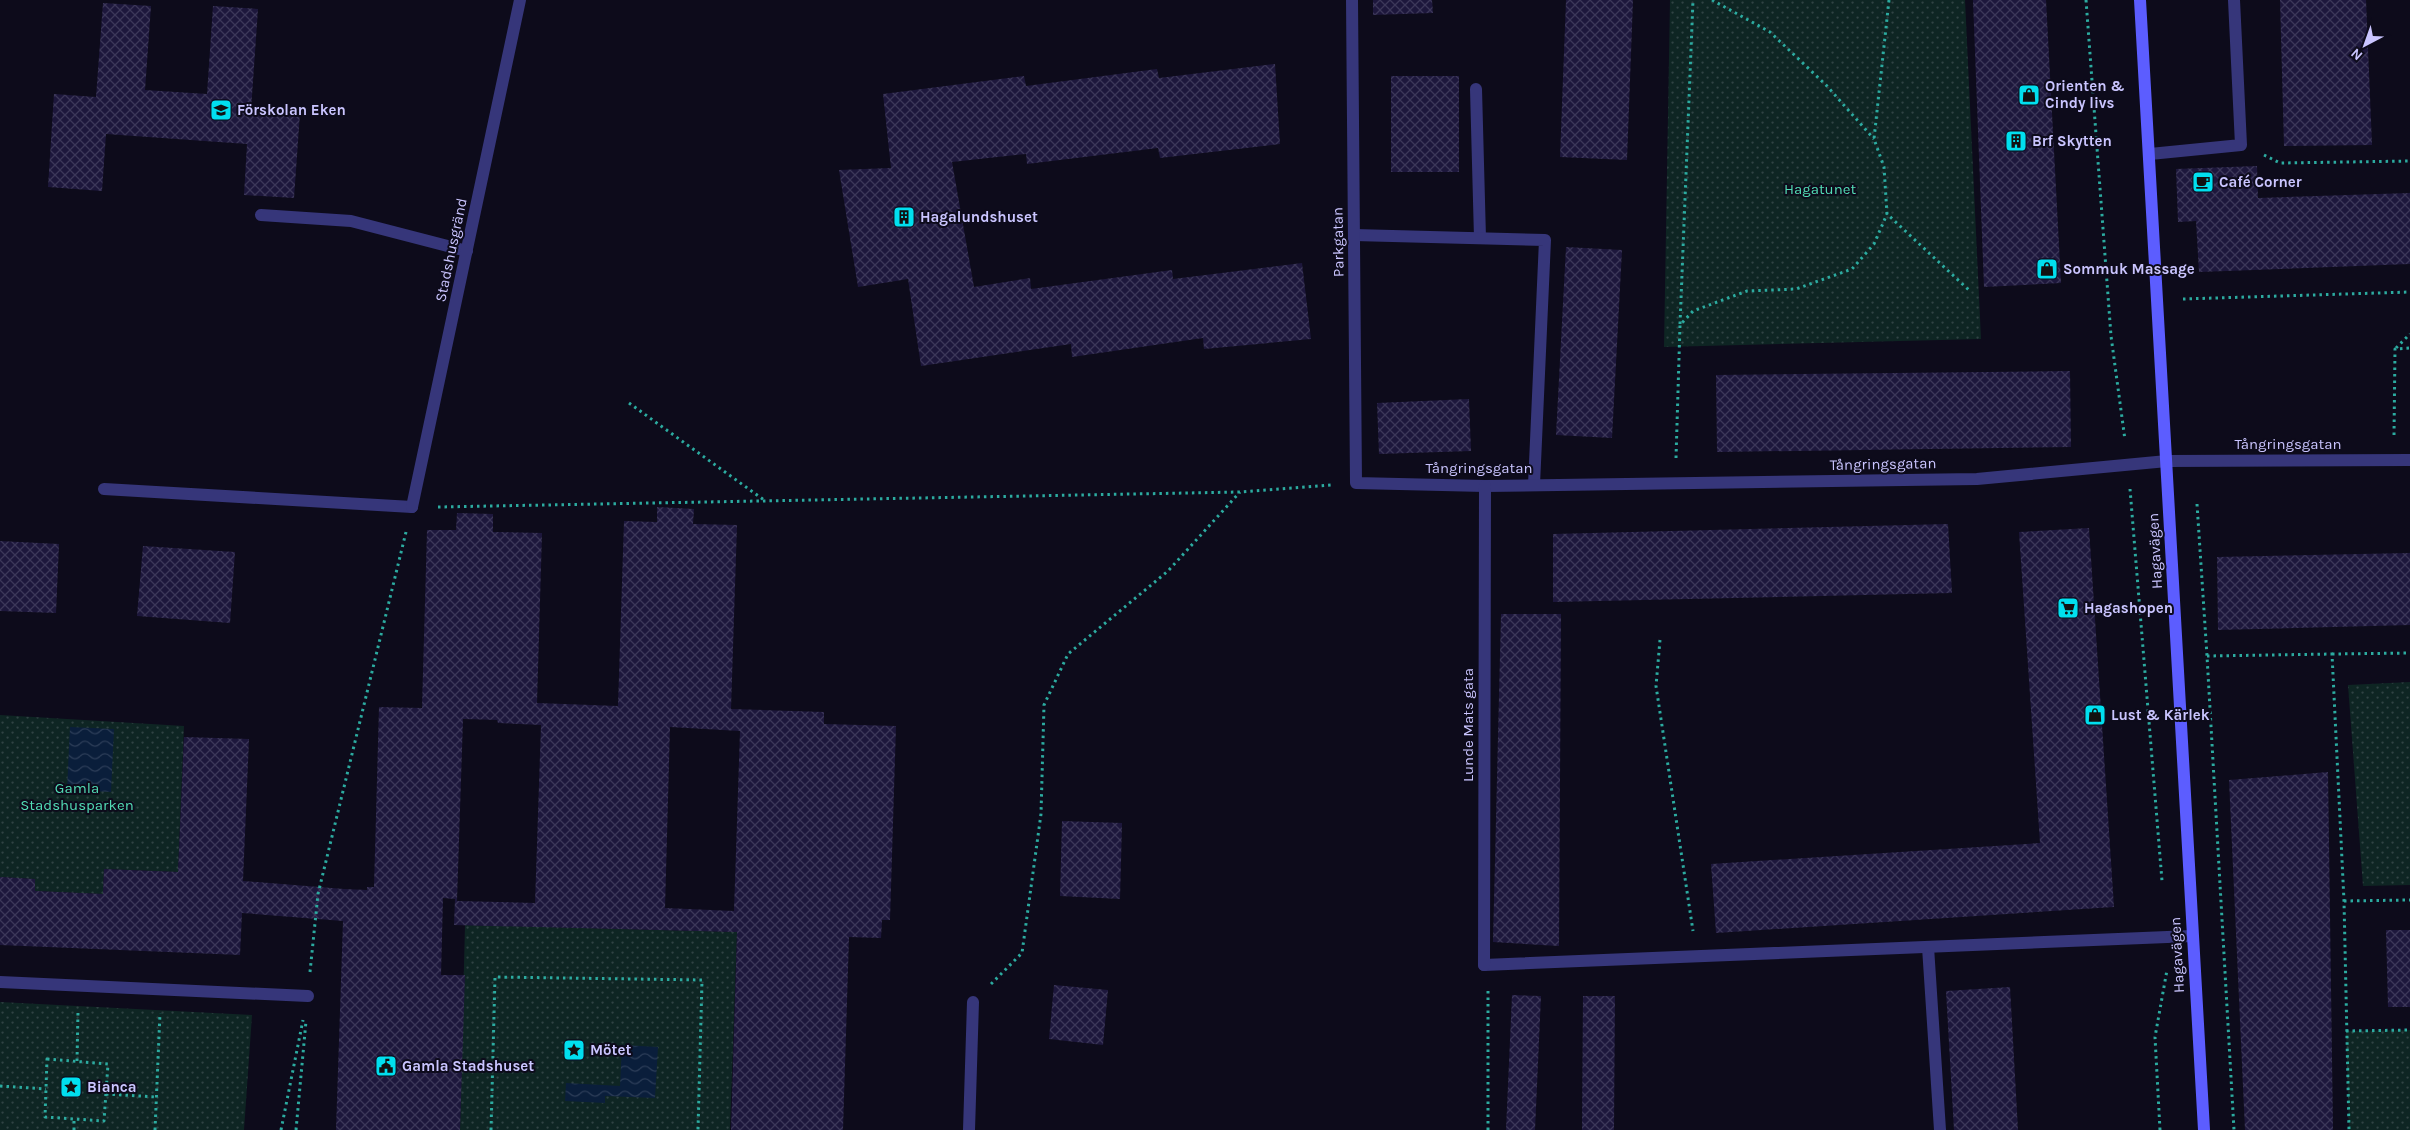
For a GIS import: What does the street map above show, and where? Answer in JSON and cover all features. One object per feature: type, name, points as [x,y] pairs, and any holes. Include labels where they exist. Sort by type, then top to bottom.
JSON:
[{"type":"street","name":"Stadshusgränd","points":[[412,507],[520,0]]},
{"type":"street","name":"Parkgatan","points":[[1352,0],[1356,484]]},
{"type":"street","name":"Hagavägen","points":[[2140,0],[2204,1130]]},
{"type":"street","points":[[2150,154],[2241,145],[2234,0]]},
{"type":"street","points":[[1476,89],[1480,238]]},
{"type":"street","points":[[261,215],[351,221],[467,251]]},
{"type":"street","points":[[1354,235],[1544,240],[1534,485]]},
{"type":"street","name":"Tångringsgatan","points":[[1356,484],[1485,486],[1977,479],[2167,461],[2410,460]]},
{"type":"street","name":"Lunde Mats gata","points":[[1484,965],[1485,486]]},
{"type":"street","points":[[104,489],[412,507]]},
{"type":"street","points":[[1484,965],[2192,936]]},
{"type":"street","points":[[1928,947],[1940,1130]]},
{"type":"street","points":[[0,982],[308,996]]},
{"type":"street","points":[[969,1130],[973,1002]]},
{"type":"path","points":[[1675,483],[1693,0]]},
{"type":"path","points":[[1680,325],[1694,310],[1747,292],[1796,289],[1852,269],[1874,244],[1887,214],[1884,167],[1874,139],[1826,85],[1770,32],[1712,0]]},
{"type":"path","points":[[1874,139],[1889,0]]},
{"type":"path","points":[[2241,145],[2280,163],[2410,162]]},
{"type":"path","points":[[1887,214],[1971,292]]},
{"type":"path","points":[[2180,299],[2410,292]]},
{"type":"path","points":[[2394,460],[2395,349],[2410,334]]},
{"type":"path","points":[[2395,349],[2410,348]]},
{"type":"path","points":[[629,403],[766,501]]},
{"type":"path","points":[[296,1130],[318,894],[412,507],[1240,492],[1356,484]]},
{"type":"path","points":[[973,1002],[1022,953],[1041,814],[1044,705],[1068,654],[1168,571],[1240,492]]},
{"type":"path","points":[[1660,640],[1656,686],[1697,957]]},
{"type":"path","points":[[2176,656],[2410,653]]},
{"type":"path","points":[[2332,654],[2344,901],[2349,1130]]},
{"type":"path","points":[[2344,901],[2410,900]]},
{"type":"path","points":[[2160,1130],[2155,1038],[2168,970],[2166,937]]},
{"type":"path","points":[[1484,965],[1484,982],[1488,988],[1488,1130]]},
{"type":"path","points":[[491,1130],[495,977],[702,980],[698,1130]]},
{"type":"path","points":[[77,1061],[79,986]]},
{"type":"path","points":[[154,1130],[161,989]]},
{"type":"path","points":[[281,1130],[308,996]]},
{"type":"path","points":[[2346,1031],[2410,1030]]},
{"type":"path","points":[[47,1059],[77,1061],[108,1064],[104,1121],[45,1117],[47,1059]]},
{"type":"path","points":[[0,1086],[46,1089]]},
{"type":"path","points":[[106,1094],[156,1097]]},
{"type":"path","points":[[74,1119],[74,1130]]},
{"type":"green space","name":"Hagatunet","points":[[1670,0],[1965,0],[1981,339],[1664,347]]},
{"type":"green space","points":[[2410,682],[2410,885],[2363,886],[2348,685]]},
{"type":"green space","name":"Gamla Stadshusparken","points":[[0,715],[184,726],[178,872],[104,869],[103,894],[35,891],[35,879],[0,877]]},
{"type":"green space","points":[[465,925],[737,932],[730,1130],[460,1130]]},
{"type":"green space","points":[[0,1002],[252,1015],[244,1130],[0,1130]]},
{"type":"green space","points":[[2410,1030],[2410,1130],[2349,1130],[2346,1031]]},
{"type":"water","points":[[70,727],[114,729],[111,792],[67,790]]},
{"type":"water","points":[[622,1045],[658,1047],[655,1098],[605,1096],[605,1103],[565,1101],[566,1083],[620,1086]]},
{"type":"building","points":[[1373,0],[1432,0],[1433,13],[1373,15]]},
{"type":"building","points":[[1566,0],[1633,0],[1627,160],[1560,157]]},
{"type":"building","name":"Brf Skytten","points":[[1973,0],[2046,0],[2061,283],[1984,287]]},
{"type":"building","points":[[2280,0],[2366,0],[2372,145],[2284,146]]},
{"type":"building","points":[[103,3],[151,6],[145,90],[207,94],[213,6],[258,9],[251,110],[300,113],[294,198],[244,195],[247,144],[106,134],[102,191],[48,187],[54,94],[96,97]]},
{"type":"building","name":"Hagalundshuset","points":[[1275,64],[1280,144],[1160,158],[1158,148],[1027,164],[1026,154],[952,162],[974,287],[1030,278],[1031,289],[1172,270],[1173,279],[1302,263],[1311,339],[1204,349],[1203,338],[1072,357],[1071,344],[921,366],[908,279],[858,287],[839,170],[891,168],[883,94],[1024,76],[1026,86],[1157,69],[1159,78]]},
{"type":"building","points":[[1391,76],[1459,76],[1459,172],[1391,172]]},
{"type":"building","points":[[2257,166],[2258,198],[2410,193],[2410,264],[2199,272],[2196,221],[2178,222],[2176,169]]},
{"type":"building","points":[[1566,247],[1622,250],[1612,438],[1556,435]]},
{"type":"building","points":[[2070,371],[2071,447],[1717,452],[1716,375]]},
{"type":"building","points":[[1469,399],[1471,451],[1379,454],[1377,403]]},
{"type":"building","points":[[657,507],[694,509],[693,524],[737,525],[731,709],[824,712],[824,724],[896,726],[890,920],[882,920],[881,938],[849,937],[843,1130],[731,1130],[737,932],[454,925],[455,899],[443,898],[441,975],[465,975],[460,1130],[336,1130],[343,921],[242,913],[240,955],[0,945],[0,877],[35,879],[35,891],[103,894],[104,869],[178,872],[184,737],[249,739],[243,881],[344,889],[367,890],[367,887],[374,887],[379,707],[422,708],[427,530],[456,530],[457,513],[493,514],[493,532],[542,533],[537,703],[618,706],[624,521],[657,522]],"holes":[[[463,719],[497,720],[498,723],[541,725],[535,903],[457,901]],[[670,727],[740,731],[734,911],[665,908]]]},
{"type":"building","points":[[1948,524],[1952,593],[1553,602],[1553,534]]},
{"type":"building","points":[[2089,528],[2114,907],[1716,933],[1711,864],[2040,843],[2019,532]]},
{"type":"building","points":[[0,541],[59,544],[56,613],[0,611]]},
{"type":"building","points":[[143,546],[235,552],[230,623],[137,616]]},
{"type":"building","points":[[2410,553],[2410,625],[2218,630],[2217,557]]},
{"type":"building","points":[[1501,614],[1561,614],[1559,946],[1493,942]]},
{"type":"building","points":[[2328,772],[2333,1130],[2245,1130],[2229,780]]},
{"type":"building","points":[[1062,821],[1122,823],[1120,899],[1060,896]]},
{"type":"building","points":[[2386,930],[2410,930],[2410,1007],[2388,1007]]},
{"type":"building","points":[[1054,985],[1108,990],[1103,1045],[1049,1039]]},
{"type":"building","points":[[2010,987],[2018,1130],[1954,1130],[1946,991]]},
{"type":"building","points":[[1512,995],[1541,996],[1535,1130],[1506,1130]]},
{"type":"building","points":[[1583,996],[1615,996],[1614,1130],[1582,1130]]},
{"type":"place","name":"Orienten & Cindy livs","points":[[2029,95]]},
{"type":"place","name":"Förskolan Eken","points":[[221,110]]},
{"type":"place","name":"Brf Skytten","points":[[2016,141]]},
{"type":"place","name":"Café Corner","points":[[2203,182]]},
{"type":"place","name":"Hagalundshuset","points":[[904,217]]},
{"type":"place","name":"Sommuk Massage","points":[[2047,269]]},
{"type":"place","name":"Hagashopen","points":[[2068,608]]},
{"type":"place","name":"Lust & Kärlek","points":[[2095,715]]},
{"type":"place","name":"Mötet","points":[[574,1050]]},
{"type":"place","name":"Gamla Stadshuset","points":[[386,1066]]},
{"type":"place","name":"Bianca","points":[[71,1087]]}]
